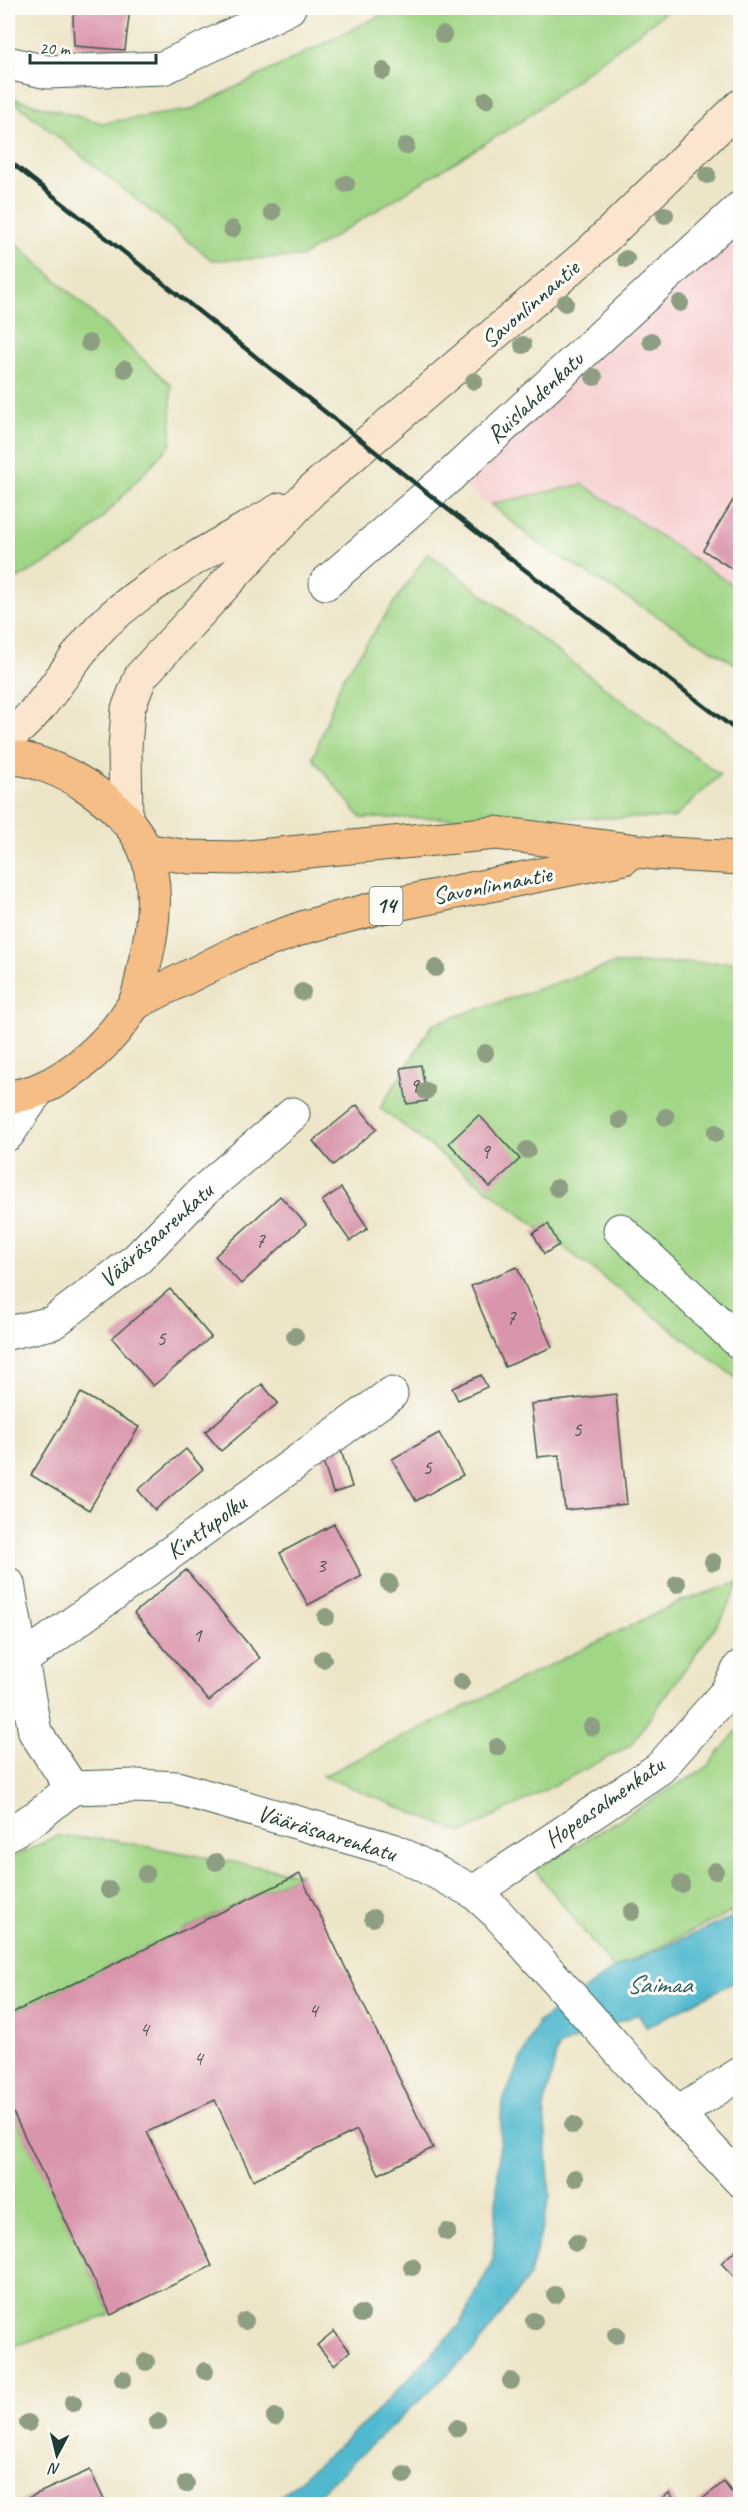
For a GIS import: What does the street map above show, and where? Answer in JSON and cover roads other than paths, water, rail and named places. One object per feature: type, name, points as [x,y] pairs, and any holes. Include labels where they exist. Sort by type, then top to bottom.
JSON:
[{"type":"highway","name":"14","points":[[8,757],[27,759],[66,774],[104,799],[126,821],[145,850],[153,911],[151,937],[134,1004],[110,1038],[75,1068],[23,1094]]},
{"type":"highway","name":"Savonlinnantie","points":[[145,850],[189,858],[237,858],[495,833],[653,853],[741,858]]},
{"type":"highway","name":"Savonlinnantie","points":[[134,1004],[241,950],[305,927],[377,908],[653,853]]},
{"type":"main road","name":"Savonlinnantie","points":[[126,821],[125,748],[128,709],[141,676],[310,491],[590,252],[741,106]]},
{"type":"main road","name":"Savonlinnantie","points":[[8,737],[44,701],[105,624],[153,584],[310,491]]},
{"type":"street","points":[[8,63],[47,72],[163,68],[289,8]]},
{"type":"street","name":"Ruislahdenkatu","points":[[326,583],[451,475],[741,208]]},
{"type":"street","points":[[8,1134],[23,1094]]},
{"type":"street","name":"Vääräsaarenkatu","points":[[8,1333],[51,1323],[137,1259],[202,1192],[293,1114]]},
{"type":"street","points":[[620,1230],[741,1343]]},
{"type":"street","name":"Kinttupolku","points":[[22,1660],[391,1394]]},
{"type":"street","points":[[8,1584],[35,1732],[72,1788],[38,1816],[8,1834]]},
{"type":"street","name":"Hopeasalmenkatu","points":[[474,1892],[660,1768],[726,1693],[741,1667]]},
{"type":"street","name":"Vääräsaarenkatu","points":[[72,1788],[136,1786],[177,1788],[393,1850],[474,1892],[497,1913],[611,2042],[741,2180]]},
{"type":"street","points":[[677,2114],[741,2074]]},
{"type":"water","name":"Saimaa","points":[[740,1914],[740,1979],[647,2027],[638,2014],[558,2047],[544,2107],[550,2197],[530,2275],[475,2349],[307,2504],[272,2504],[368,2420],[459,2326],[493,2260],[502,2103],[538,2022],[614,1969]]},
{"type":"railway","points":[[8,160],[508,557],[740,733]]}]
